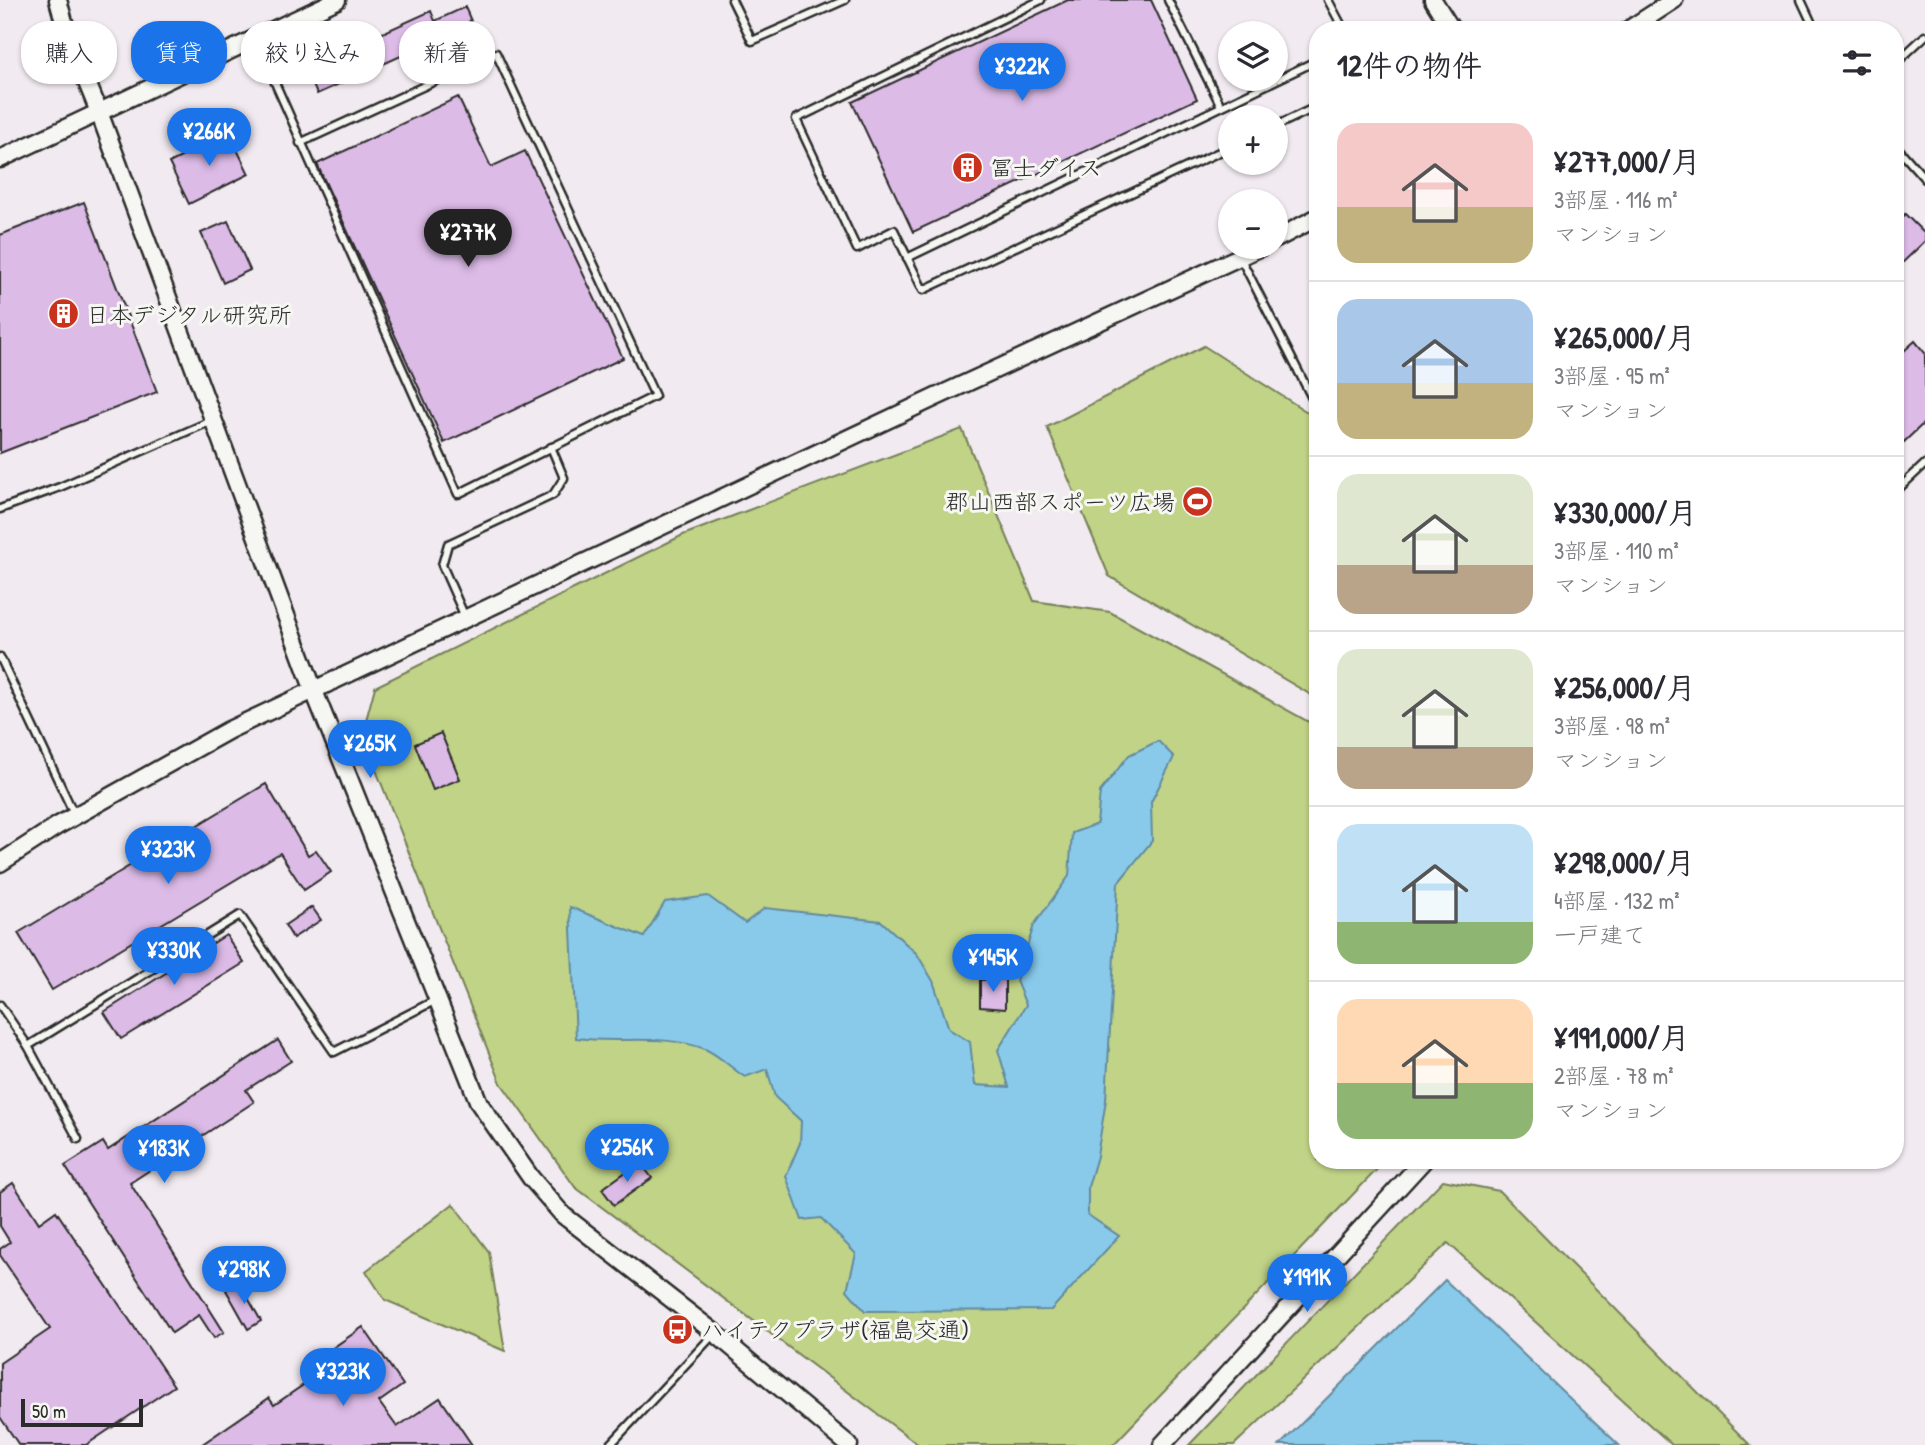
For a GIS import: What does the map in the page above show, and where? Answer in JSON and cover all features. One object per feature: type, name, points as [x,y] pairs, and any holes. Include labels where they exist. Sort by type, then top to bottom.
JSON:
[{"type":"street","points":[[58,0],[67,33],[99,112],[314,691],[479,1103],[539,1187],[563,1215],[715,1333],[849,1445]]},
{"type":"street","points":[[292,21],[337,0]]},
{"type":"street","points":[[1433,0],[1446,21]]},
{"type":"street","points":[[1642,21],[1674,0]]},
{"type":"street","points":[[0,159],[241,45]]},
{"type":"street","points":[[1288,232],[1309,221]]},
{"type":"street","points":[[0,863],[75,817],[229,730],[948,391],[1236,259]]},
{"type":"street","points":[[1162,1445],[1416,1169]]},
{"type":"lane","points":[[732,0],[752,41],[845,0]]},
{"type":"lane","points":[[1041,0],[796,119],[857,249],[894,230],[923,290],[1218,153]]},
{"type":"lane","points":[[1168,0],[1220,105]]},
{"type":"lane","points":[[1328,0],[1339,21]]},
{"type":"lane","points":[[1801,0],[1811,21]]},
{"type":"lane","points":[[1904,56],[1925,36]]},
{"type":"lane","points":[[275,84],[300,144],[458,494],[655,396],[496,52],[300,144]]},
{"type":"lane","points":[[1223,105],[1309,64]]},
{"type":"lane","points":[[907,258],[1218,107]]},
{"type":"lane","points":[[1288,120],[1309,110]]},
{"type":"lane","points":[[1904,155],[1925,179]]},
{"type":"lane","points":[[1241,259],[1309,392]]},
{"type":"lane","points":[[0,509],[213,420]]},
{"type":"lane","points":[[466,618],[442,565],[447,544],[553,495],[564,478],[551,447]]},
{"type":"lane","points":[[1904,484],[1925,464]]},
{"type":"lane","points":[[0,657],[75,817]]},
{"type":"lane","points":[[28,1046],[240,915],[334,1052],[436,1000]]},
{"type":"lane","points":[[0,1005],[28,1046],[78,1139]]},
{"type":"lane","points":[[610,1445],[715,1333]]},
{"type":"green space","name":"郡山西部スポーツ広場","points":[[1204,346],[1309,413],[1309,694],[1109,576],[1047,427]]},
{"type":"green space","points":[[962,429],[1034,601],[1110,612],[1309,722],[1309,1169],[1377,1169],[1113,1445],[919,1445],[575,1187],[501,1083],[362,735],[375,687],[683,535]]},
{"type":"green space","points":[[1443,1180],[1499,1191],[1750,1445],[1672,1445],[1448,1243],[1234,1445],[1189,1445]]},
{"type":"green space","points":[[453,1204],[489,1252],[505,1351],[385,1300],[366,1271]]},
{"type":"water","points":[[1158,741],[1174,757],[1151,802],[1152,841],[1118,883],[1106,1100],[1097,1156],[1088,1187],[1088,1215],[1119,1236],[1051,1310],[865,1311],[847,1290],[856,1254],[821,1218],[802,1220],[786,1176],[800,1143],[801,1121],[775,1097],[767,1069],[745,1077],[705,1049],[673,1041],[576,1038],[570,907],[644,937],[665,902],[708,896],[745,923],[765,908],[881,921],[917,954],[933,981],[949,1029],[970,1042],[975,1085],[1009,1087],[998,1050],[1026,1005],[1016,981],[1034,925],[1069,876],[1072,833],[1097,824],[1100,792],[1129,755]]},
{"type":"water","points":[[1445,1280],[1619,1445],[1280,1445]]},
{"type":"building","name":"冨士ダイス","points":[[1068,0],[1151,0],[1197,99],[913,232],[852,102]]},
{"type":"building","points":[[465,7],[471,21],[435,21]]},
{"type":"building","points":[[431,11],[435,21],[409,21]]},
{"type":"building","points":[[399,25],[399,57],[385,63],[385,32]]},
{"type":"building","points":[[312,84],[339,84],[317,94]]},
{"type":"building","points":[[458,97],[491,167],[525,151],[623,358],[444,443],[317,164]]},
{"type":"building","points":[[229,133],[249,174],[189,204],[169,163]]},
{"type":"building","name":"日本デジタル研究所","points":[[84,202],[157,392],[0,453],[0,235]]},
{"type":"building","points":[[1904,215],[1925,234],[1925,241],[1904,261]]},
{"type":"building","points":[[228,221],[250,270],[223,283],[201,233]]},
{"type":"building","points":[[1915,341],[1925,353],[1925,422],[1904,442],[1904,351]]},
{"type":"building","points":[[441,733],[460,779],[433,790],[415,744]]},
{"type":"building","points":[[266,784],[308,855],[316,850],[331,872],[304,890],[280,853],[52,990],[18,933]]},
{"type":"building","points":[[312,907],[321,920],[293,938],[285,925]]},
{"type":"building","points":[[226,935],[244,963],[121,1039],[104,1012]]},
{"type":"building","points":[[1005,979],[1005,1009],[980,1007],[980,980]]},
{"type":"building","points":[[278,1040],[291,1061],[246,1090],[254,1102],[130,1183],[224,1332],[214,1338],[199,1315],[172,1333],[65,1166],[103,1142],[108,1150]]},
{"type":"building","points":[[640,1162],[652,1178],[614,1205],[602,1189]]},
{"type":"building","points":[[13,1183],[39,1223],[56,1211],[174,1386],[86,1445],[19,1445],[0,1417],[0,1363],[50,1329],[0,1255],[0,1249],[10,1242],[0,1226],[0,1192]]},
{"type":"building","points":[[239,1282],[261,1321],[248,1329],[226,1290]]},
{"type":"building","points":[[363,1327],[403,1385],[379,1402],[397,1427],[440,1398],[472,1445],[201,1445],[269,1398],[274,1405],[322,1372],[314,1361]]},
{"type":"place","name":"冨士ダイス","points":[[967,167]]},
{"type":"place","name":"日本デジタル研究所","points":[[63,314]]},
{"type":"place","name":"郡山西部スポーツ広場","points":[[1198,501]]},
{"type":"place","name":"ハイテクプラザ(福島交通)","points":[[678,1329]]}]
